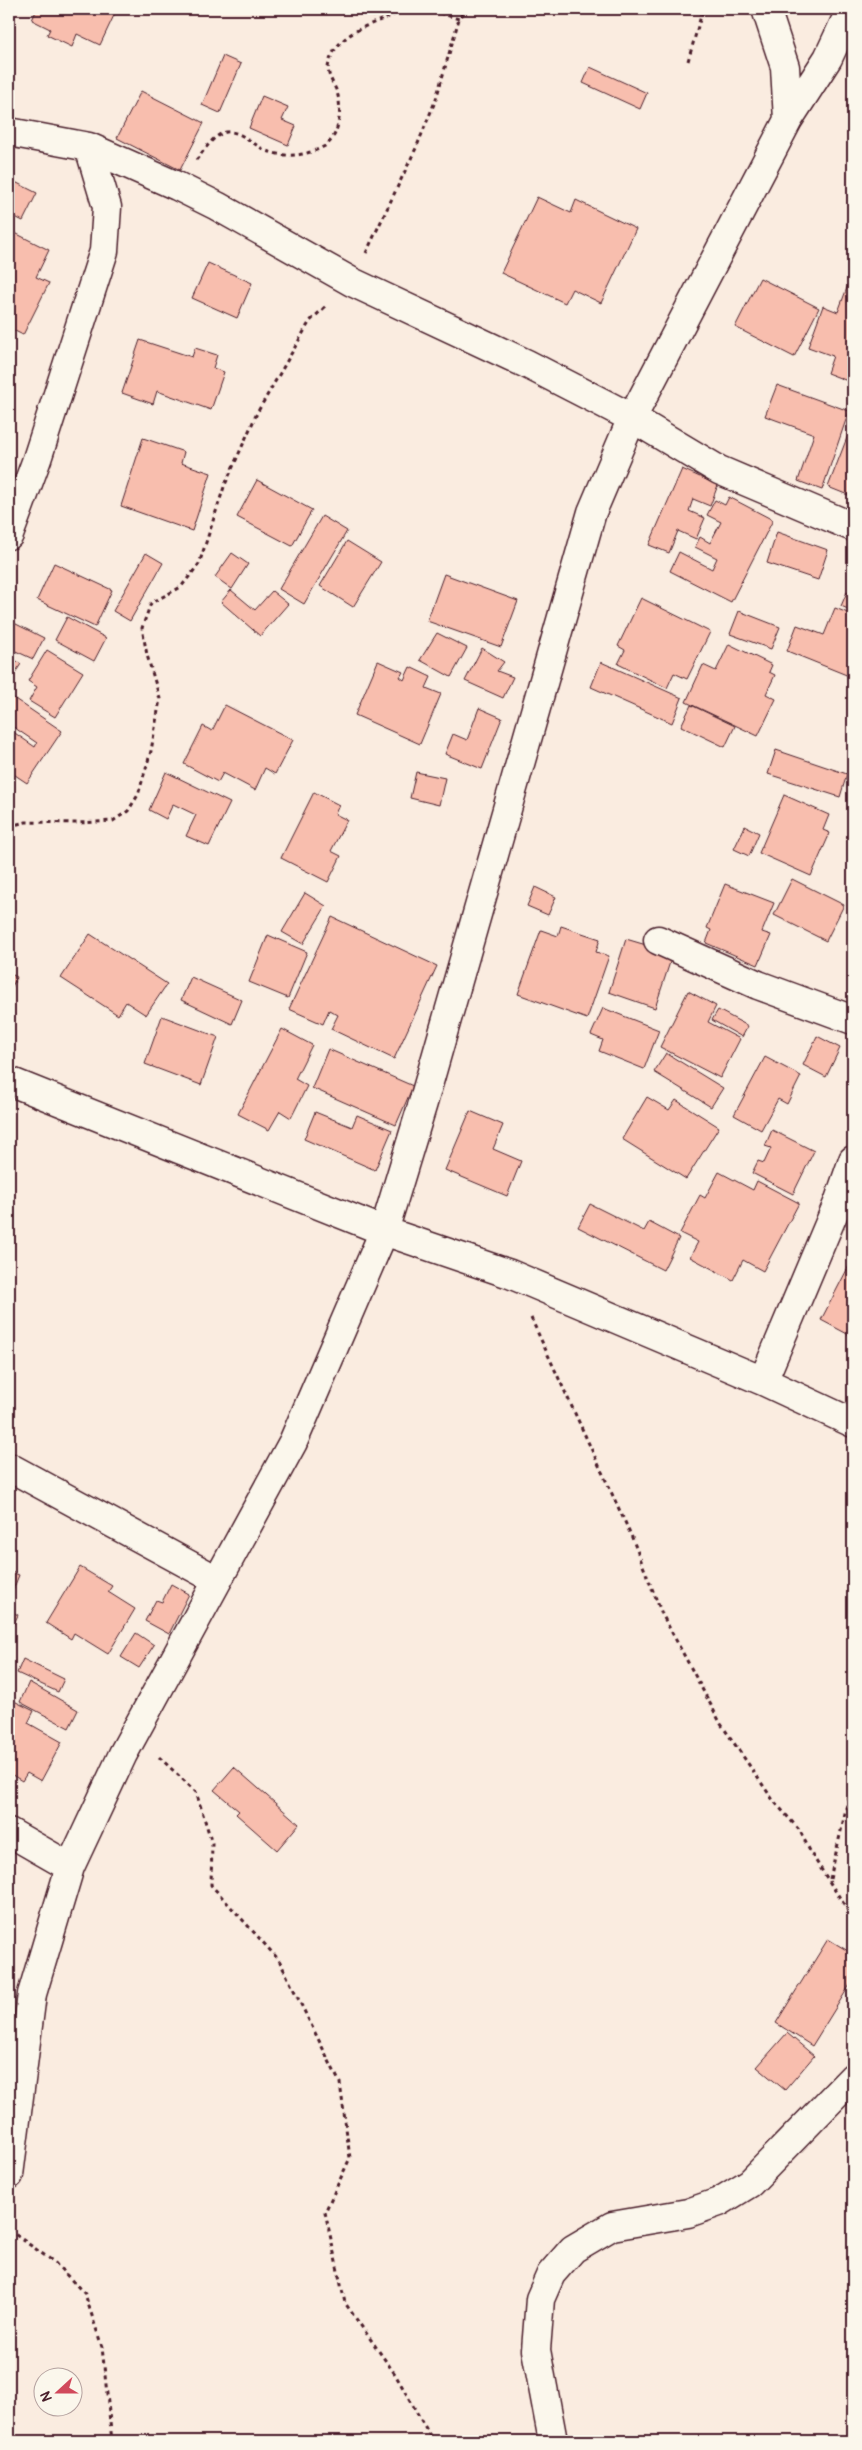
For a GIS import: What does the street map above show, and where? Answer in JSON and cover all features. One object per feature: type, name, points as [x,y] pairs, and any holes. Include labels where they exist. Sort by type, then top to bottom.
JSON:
[{"type":"street","points":[[766,9],[785,67],[788,120]]},
{"type":"street","points":[[9,2175],[32,1994],[70,1867],[122,1754],[293,1442],[384,1231],[426,1094],[592,512],[632,418],[788,120],[828,58],[851,9]]},
{"type":"street","points":[[9,132],[89,147],[177,186],[217,206],[352,282],[527,364],[632,418],[719,470],[853,528]]},
{"type":"street","points":[[9,535],[37,459],[104,251],[107,207],[89,147]]},
{"type":"street","points":[[658,940],[758,985],[853,1020]]},
{"type":"street","points":[[9,1081],[384,1231],[510,1274],[763,1380],[853,1423]]},
{"type":"street","points":[[763,1380],[838,1203],[853,1160]]},
{"type":"street","points":[[9,1467],[217,1580]]},
{"type":"street","points":[[9,1832],[70,1867]]},
{"type":"street","points":[[553,2441],[536,2350],[540,2299],[551,2274],[573,2249],[612,2226],[688,2213],[719,2202],[750,2183],[853,2077]]},
{"type":"path","points":[[9,826],[26,822],[78,823],[113,821],[128,811],[138,795],[151,751],[160,699],[147,655],[142,628],[150,604],[181,587],[199,564],[224,487],[257,413],[310,321],[352,282],[417,146],[436,99],[459,19],[465,9]]},
{"type":"path","points":[[688,61],[703,9]]},
{"type":"path","points":[[177,186],[211,141],[224,133],[238,134],[267,151],[284,156],[300,155],[325,146],[336,132],[340,114],[338,95],[331,81],[328,66],[334,49],[352,32],[407,10],[428,10],[459,19]]},
{"type":"path","points":[[510,1274],[601,1466],[662,1614],[721,1724],[773,1800],[800,1832],[812,1855],[830,1879],[853,1918]]},
{"type":"path","points":[[134,1734],[196,1792],[212,1843],[211,1885],[279,1960],[340,2083],[350,2158],[325,2212],[345,2303],[394,2374],[434,2441]]},
{"type":"path","points":[[830,1879],[853,1778]]},
{"type":"path","points":[[9,2230],[54,2262],[84,2294],[102,2347],[112,2441]]},
{"type":"building","points":[[37,9],[117,9],[100,45],[77,34],[72,47],[47,35],[50,29],[32,20]]},
{"type":"building","points":[[361,9],[380,9],[374,17]]},
{"type":"building","points":[[223,56],[241,64],[220,113],[202,105]]},
{"type":"building","points":[[590,67],[647,93],[640,109],[583,83]]},
{"type":"building","points":[[141,91],[204,123],[180,170],[117,138]]},
{"type":"building","points":[[262,96],[288,107],[282,120],[296,126],[288,145],[249,128]]},
{"type":"building","points":[[9,179],[37,193],[23,221],[9,214]]},
{"type":"building","points":[[537,197],[571,213],[576,200],[636,229],[601,303],[572,289],[565,303],[501,273]]},
{"type":"building","points":[[9,230],[49,250],[36,277],[49,283],[23,335],[9,328]]},
{"type":"building","points":[[208,263],[252,283],[237,318],[192,298]]},
{"type":"building","points":[[851,277],[853,278],[853,383],[827,373],[833,356],[808,347],[823,306],[838,312]]},
{"type":"building","points":[[760,278],[819,308],[794,357],[735,327]]},
{"type":"building","points":[[140,340],[192,357],[195,348],[217,355],[213,368],[224,372],[211,410],[157,391],[153,404],[122,393]]},
{"type":"building","points":[[777,385],[849,411],[822,490],[798,481],[814,434],[765,416]]},
{"type":"building","points":[[853,422],[853,497],[828,487]]},
{"type":"building","points":[[143,438],[184,452],[181,463],[211,473],[192,531],[121,506]]},
{"type":"building","points":[[682,469],[718,485],[710,506],[693,499],[689,511],[705,518],[696,539],[678,531],[669,553],[649,545]]},
{"type":"building","points":[[257,480],[312,510],[292,546],[237,517]]},
{"type":"building","points":[[729,497],[773,520],[731,602],[670,571],[679,552],[712,569],[717,558],[695,547],[700,537],[710,543],[721,522],[707,515],[715,500],[725,505]]},
{"type":"building","points":[[322,516],[347,531],[304,604],[279,589]]},
{"type":"building","points":[[777,532],[828,550],[818,580],[767,563]]},
{"type":"building","points":[[347,541],[381,562],[353,607],[320,586]]},
{"type":"building","points":[[146,553],[163,563],[130,621],[113,611]]},
{"type":"building","points":[[232,553],[248,564],[232,589],[215,577]]},
{"type":"building","points":[[54,563],[112,590],[95,627],[37,600]]},
{"type":"building","points":[[444,574],[518,601],[501,647],[427,621]]},
{"type":"building","points":[[231,590],[255,610],[272,591],[288,604],[260,636],[221,602]]},
{"type":"building","points":[[847,592],[853,595],[853,611],[841,606]]},
{"type":"building","points":[[641,598],[710,632],[687,679],[674,673],[667,688],[618,664],[625,650],[618,646]]},
{"type":"building","points":[[835,608],[853,615],[853,664],[849,676],[787,651],[797,625],[824,635]]},
{"type":"building","points":[[739,611],[780,627],[771,649],[730,634]]},
{"type":"building","points":[[67,617],[106,638],[94,661],[55,640]]},
{"type":"building","points":[[14,623],[44,638],[33,659],[9,648],[9,634]]},
{"type":"building","points":[[437,633],[467,648],[451,677],[420,660]]},
{"type":"building","points":[[729,644],[772,665],[769,672],[775,675],[766,694],[776,699],[758,736],[686,702],[703,665],[716,671]]},
{"type":"building","points":[[482,648],[504,662],[497,671],[513,677],[503,698],[465,681]]},
{"type":"building","points":[[47,650],[83,672],[55,717],[29,701],[37,687],[28,681]]},
{"type":"building","points":[[9,656],[21,664],[9,682]]},
{"type":"building","points":[[378,661],[403,672],[400,677],[404,680],[410,667],[431,677],[426,688],[441,694],[420,744],[355,715]]},
{"type":"building","points":[[601,662],[682,698],[672,723],[591,687]]},
{"type":"building","points":[[9,695],[62,731],[27,783],[9,771],[9,729],[35,747],[37,743],[9,724]]},
{"type":"building","points":[[225,705],[293,740],[275,774],[265,768],[255,790],[223,773],[218,782],[184,764],[203,726],[212,731]]},
{"type":"building","points":[[691,705],[735,726],[725,747],[681,726]]},
{"type":"building","points":[[479,708],[502,718],[482,769],[445,754],[453,734],[467,740]]},
{"type":"building","points":[[776,750],[847,774],[840,797],[768,774]]},
{"type":"building","points":[[166,772],[230,803],[209,846],[186,836],[196,815],[173,804],[166,819],[149,810]]},
{"type":"building","points":[[416,772],[445,778],[439,805],[410,798]]},
{"type":"building","points":[[314,792],[339,805],[335,814],[347,820],[331,851],[341,856],[328,882],[281,858]]},
{"type":"building","points":[[784,795],[829,815],[823,830],[830,833],[811,876],[759,853]]},
{"type":"building","points":[[745,826],[759,833],[749,856],[734,849]]},
{"type":"building","points":[[792,879],[844,905],[826,941],[774,915]]},
{"type":"building","points":[[725,884],[774,903],[762,932],[771,935],[758,965],[706,943],[711,930],[707,928]]},
{"type":"building","points":[[535,887],[556,897],[548,915],[527,906]]},
{"type":"building","points":[[305,893],[326,906],[303,944],[282,932]]},
{"type":"building","points":[[332,917],[437,966],[394,1059],[331,1029],[338,1015],[329,1010],[323,1024],[289,1009]]},
{"type":"building","points":[[561,926],[600,939],[596,952],[609,956],[587,1019],[518,994],[541,930],[558,936]]},
{"type":"building","points":[[90,934],[167,984],[146,1015],[126,1002],[118,1015],[61,978]]},
{"type":"building","points":[[268,935],[307,952],[288,998],[249,982]]},
{"type":"building","points":[[626,939],[673,953],[655,1008],[609,992]]},
{"type":"building","points":[[9,973],[17,977],[9,992]]},
{"type":"building","points":[[191,977],[242,1000],[232,1024],[181,1000]]},
{"type":"building","points":[[688,991],[716,1006],[708,1022],[740,1039],[720,1078],[660,1047]]},
{"type":"building","points":[[603,1008],[659,1030],[644,1069],[599,1051],[603,1040],[591,1035]]},
{"type":"building","points":[[718,1010],[748,1026],[742,1037],[712,1020]]},
{"type":"building","points":[[162,1016],[218,1037],[201,1085],[145,1064]]},
{"type":"building","points":[[282,1029],[312,1045],[295,1079],[307,1086],[291,1118],[280,1111],[269,1130],[238,1114]]},
{"type":"building","points":[[817,1036],[840,1048],[826,1077],[803,1065]]},
{"type":"building","points":[[328,1049],[413,1086],[396,1125],[312,1088]]},
{"type":"building","points":[[666,1053],[723,1088],[711,1107],[654,1072]]},
{"type":"building","points":[[765,1057],[801,1076],[787,1104],[778,1099],[761,1130],[734,1115]]},
{"type":"building","points":[[647,1097],[669,1110],[676,1100],[719,1127],[686,1179],[622,1139]]},
{"type":"building","points":[[470,1111],[503,1125],[493,1149],[521,1161],[507,1196],[445,1170]]},
{"type":"building","points":[[315,1112],[352,1127],[357,1115],[392,1130],[375,1170],[304,1139]]},
{"type":"building","points":[[772,1130],[814,1151],[793,1194],[752,1173],[758,1161],[764,1163],[771,1148],[765,1146]]},
{"type":"building","points":[[719,1172],[753,1190],[757,1181],[799,1203],[763,1271],[743,1260],[733,1280],[690,1257],[698,1242],[680,1233],[700,1195],[705,1198]]},
{"type":"building","points":[[590,1204],[644,1231],[649,1222],[679,1238],[663,1270],[578,1227]]},
{"type":"building","points":[[853,1258],[853,1337],[821,1320]]},
{"type":"building","points":[[80,1567],[112,1586],[108,1592],[135,1609],[108,1654],[74,1633],[71,1639],[46,1623]]},
{"type":"building","points":[[9,1571],[19,1575],[9,1600]]},
{"type":"building","points":[[171,1584],[189,1594],[169,1634],[145,1621],[156,1600],[162,1602]]},
{"type":"building","points":[[9,1610],[18,1615],[9,1634]]},
{"type":"building","points":[[136,1633],[154,1645],[139,1668],[121,1657]]},
{"type":"building","points":[[23,1659],[64,1679],[58,1692],[17,1673]]},
{"type":"building","points":[[29,1682],[78,1710],[69,1728],[20,1702]]},
{"type":"building","points":[[14,1701],[34,1711],[28,1723],[62,1742],[41,1781],[27,1773],[22,1781],[9,1773],[9,1711]]},
{"type":"building","points":[[234,1767],[299,1824],[277,1850],[236,1814],[239,1811],[214,1790]]},
{"type":"building","points":[[828,1939],[853,1954],[853,1980],[812,2046],[776,2023]]},
{"type":"building","points":[[787,2033],[814,2056],[785,2090],[757,2067]]}]
